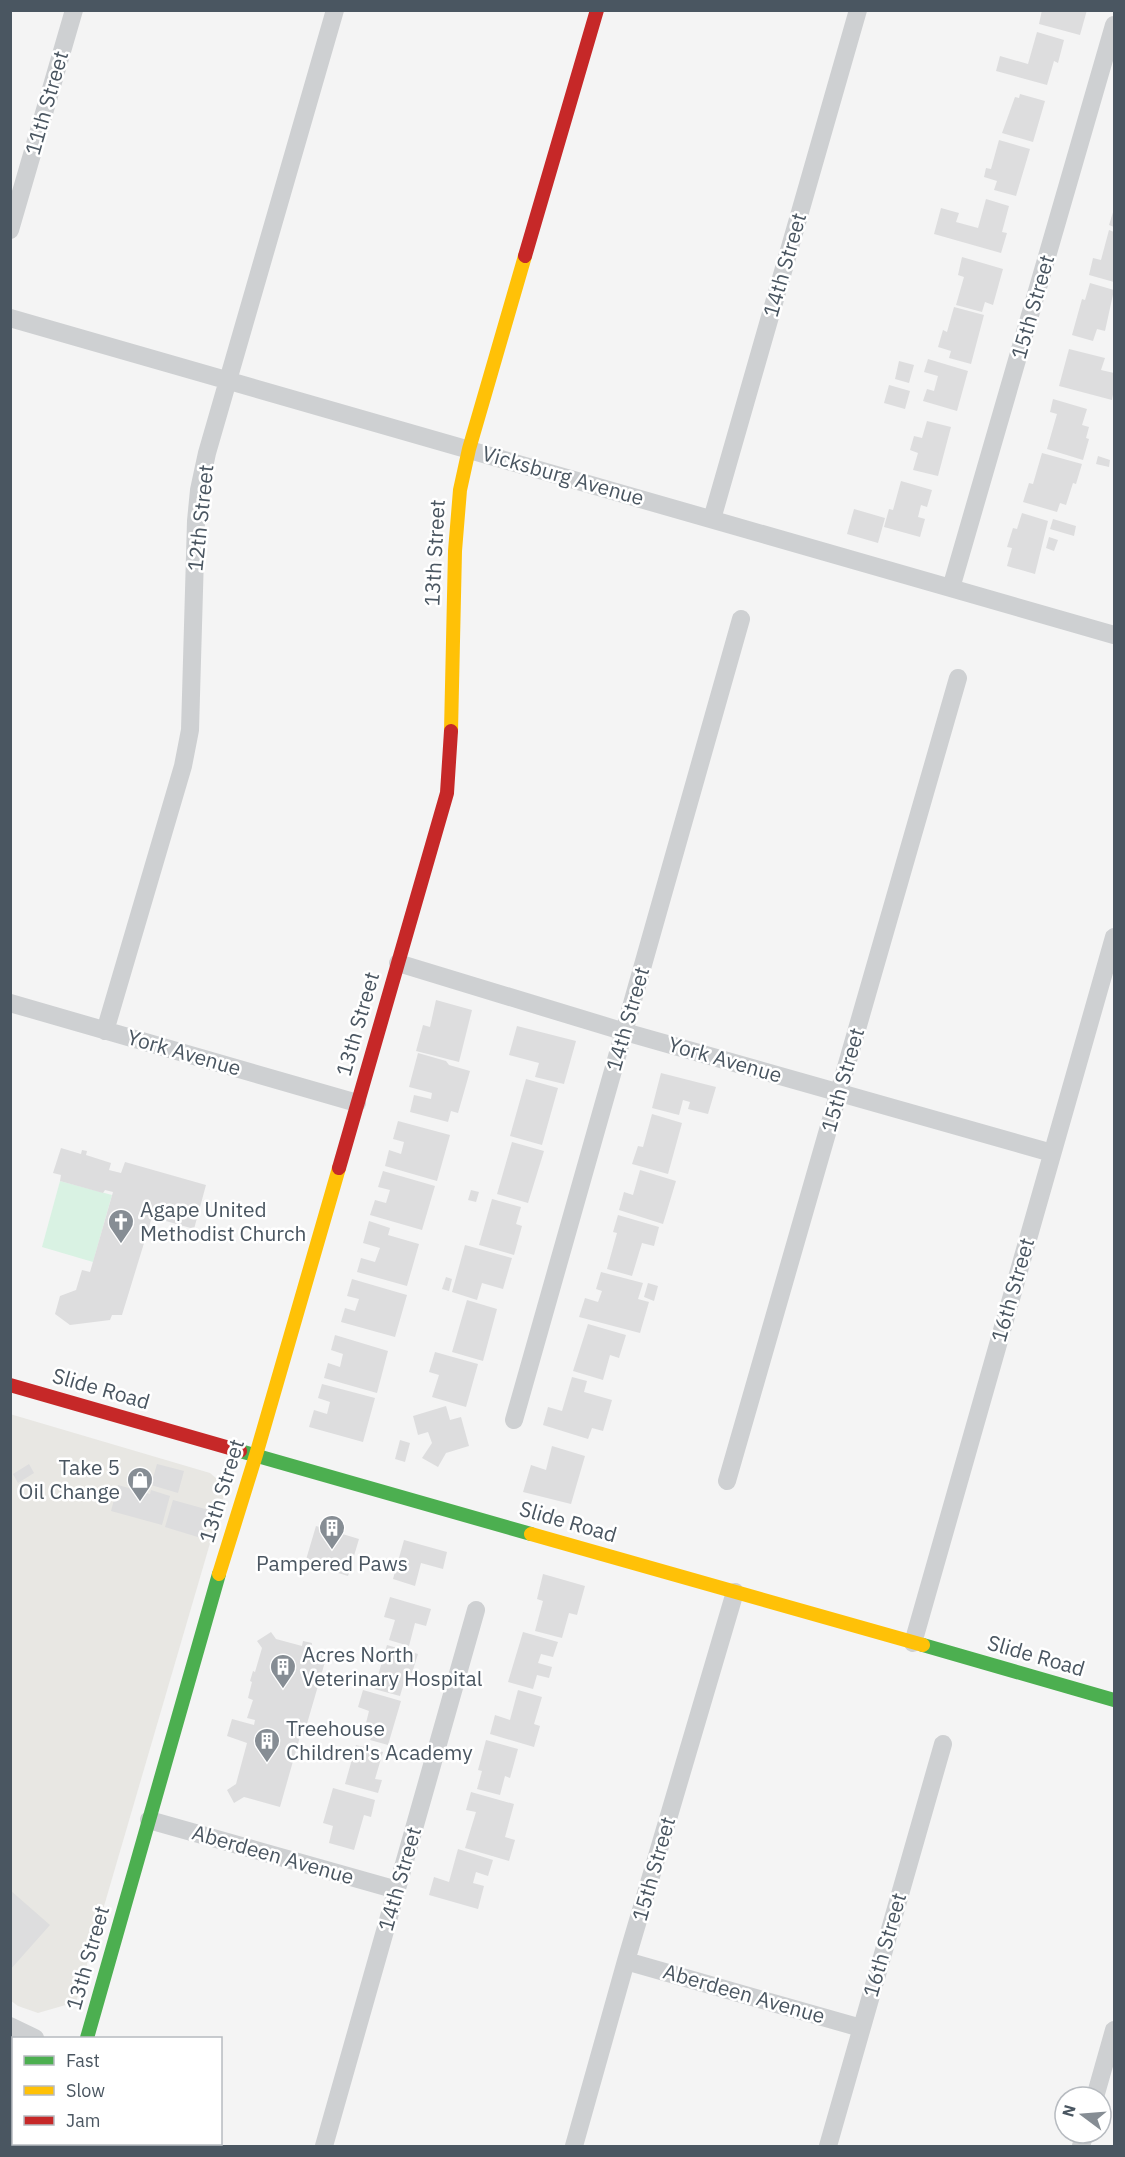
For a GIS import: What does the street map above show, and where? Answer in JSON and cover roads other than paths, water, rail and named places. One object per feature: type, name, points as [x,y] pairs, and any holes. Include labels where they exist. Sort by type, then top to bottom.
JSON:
[{"type":"street","name":"11th Street","points":[[10,230],[74,10]]},
{"type":"street","name":"12th Street","points":[[105,1031],[174,798],[189,730],[196,521],[199,490],[207,453],[335,10]]},
{"type":"street","name":"13th Street","points":[[87,2037],[223,1559],[256,1455],[447,793],[452,732],[455,536],[459,493],[469,449],[597,10]]},
{"type":"street","name":"14th Street","points":[[712,519],[858,10]]},
{"type":"street","name":"15th Street","points":[[951,588],[1114,25]]},
{"type":"street","name":"Vicksburg Avenue","points":[[10,318],[1114,634]]},
{"type":"street","name":"14th Street","points":[[514,1419],[741,619]]},
{"type":"street","name":"15th Street","points":[[727,1481],[958,678]]},
{"type":"street","name":"16th Street","points":[[913,1642],[1114,938]]},
{"type":"street","name":"York Avenue","points":[[398,963],[625,1032],[1052,1153]]},
{"type":"street","name":"York Avenue","points":[[10,1004],[357,1103]]},
{"type":"street","name":"Slide Road","points":[[10,1384],[1114,1700]]},
{"type":"street","name":"15th Street","points":[[574,2146],[735,1592]]},
{"type":"street","name":"14th Street","points":[[324,2146],[476,1610]]},
{"type":"street","name":"16th Street","points":[[828,2146],[943,1744]]},
{"type":"street","name":"Aberdeen Avenue","points":[[149,1820],[397,1890]]},
{"type":"street","name":"Aberdeen Avenue","points":[[627,1961],[861,2028]]},
{"type":"street","points":[[10,2026],[33,2037]]},
{"type":"street","points":[[1098,2085],[1114,2030]]},
{"type":"place","name":"Agape United Methodist Church","points":[[121,1245]]},
{"type":"place","name":"Take 5 Oil Change","points":[[140,1503]]},
{"type":"place","name":"Pampered Paws","points":[[332,1551]]},
{"type":"place","name":"Acres North Veterinary Hospital","points":[[283,1690]]},
{"type":"place","name":"Treehouse Children's Academy","points":[[267,1764]]}]
